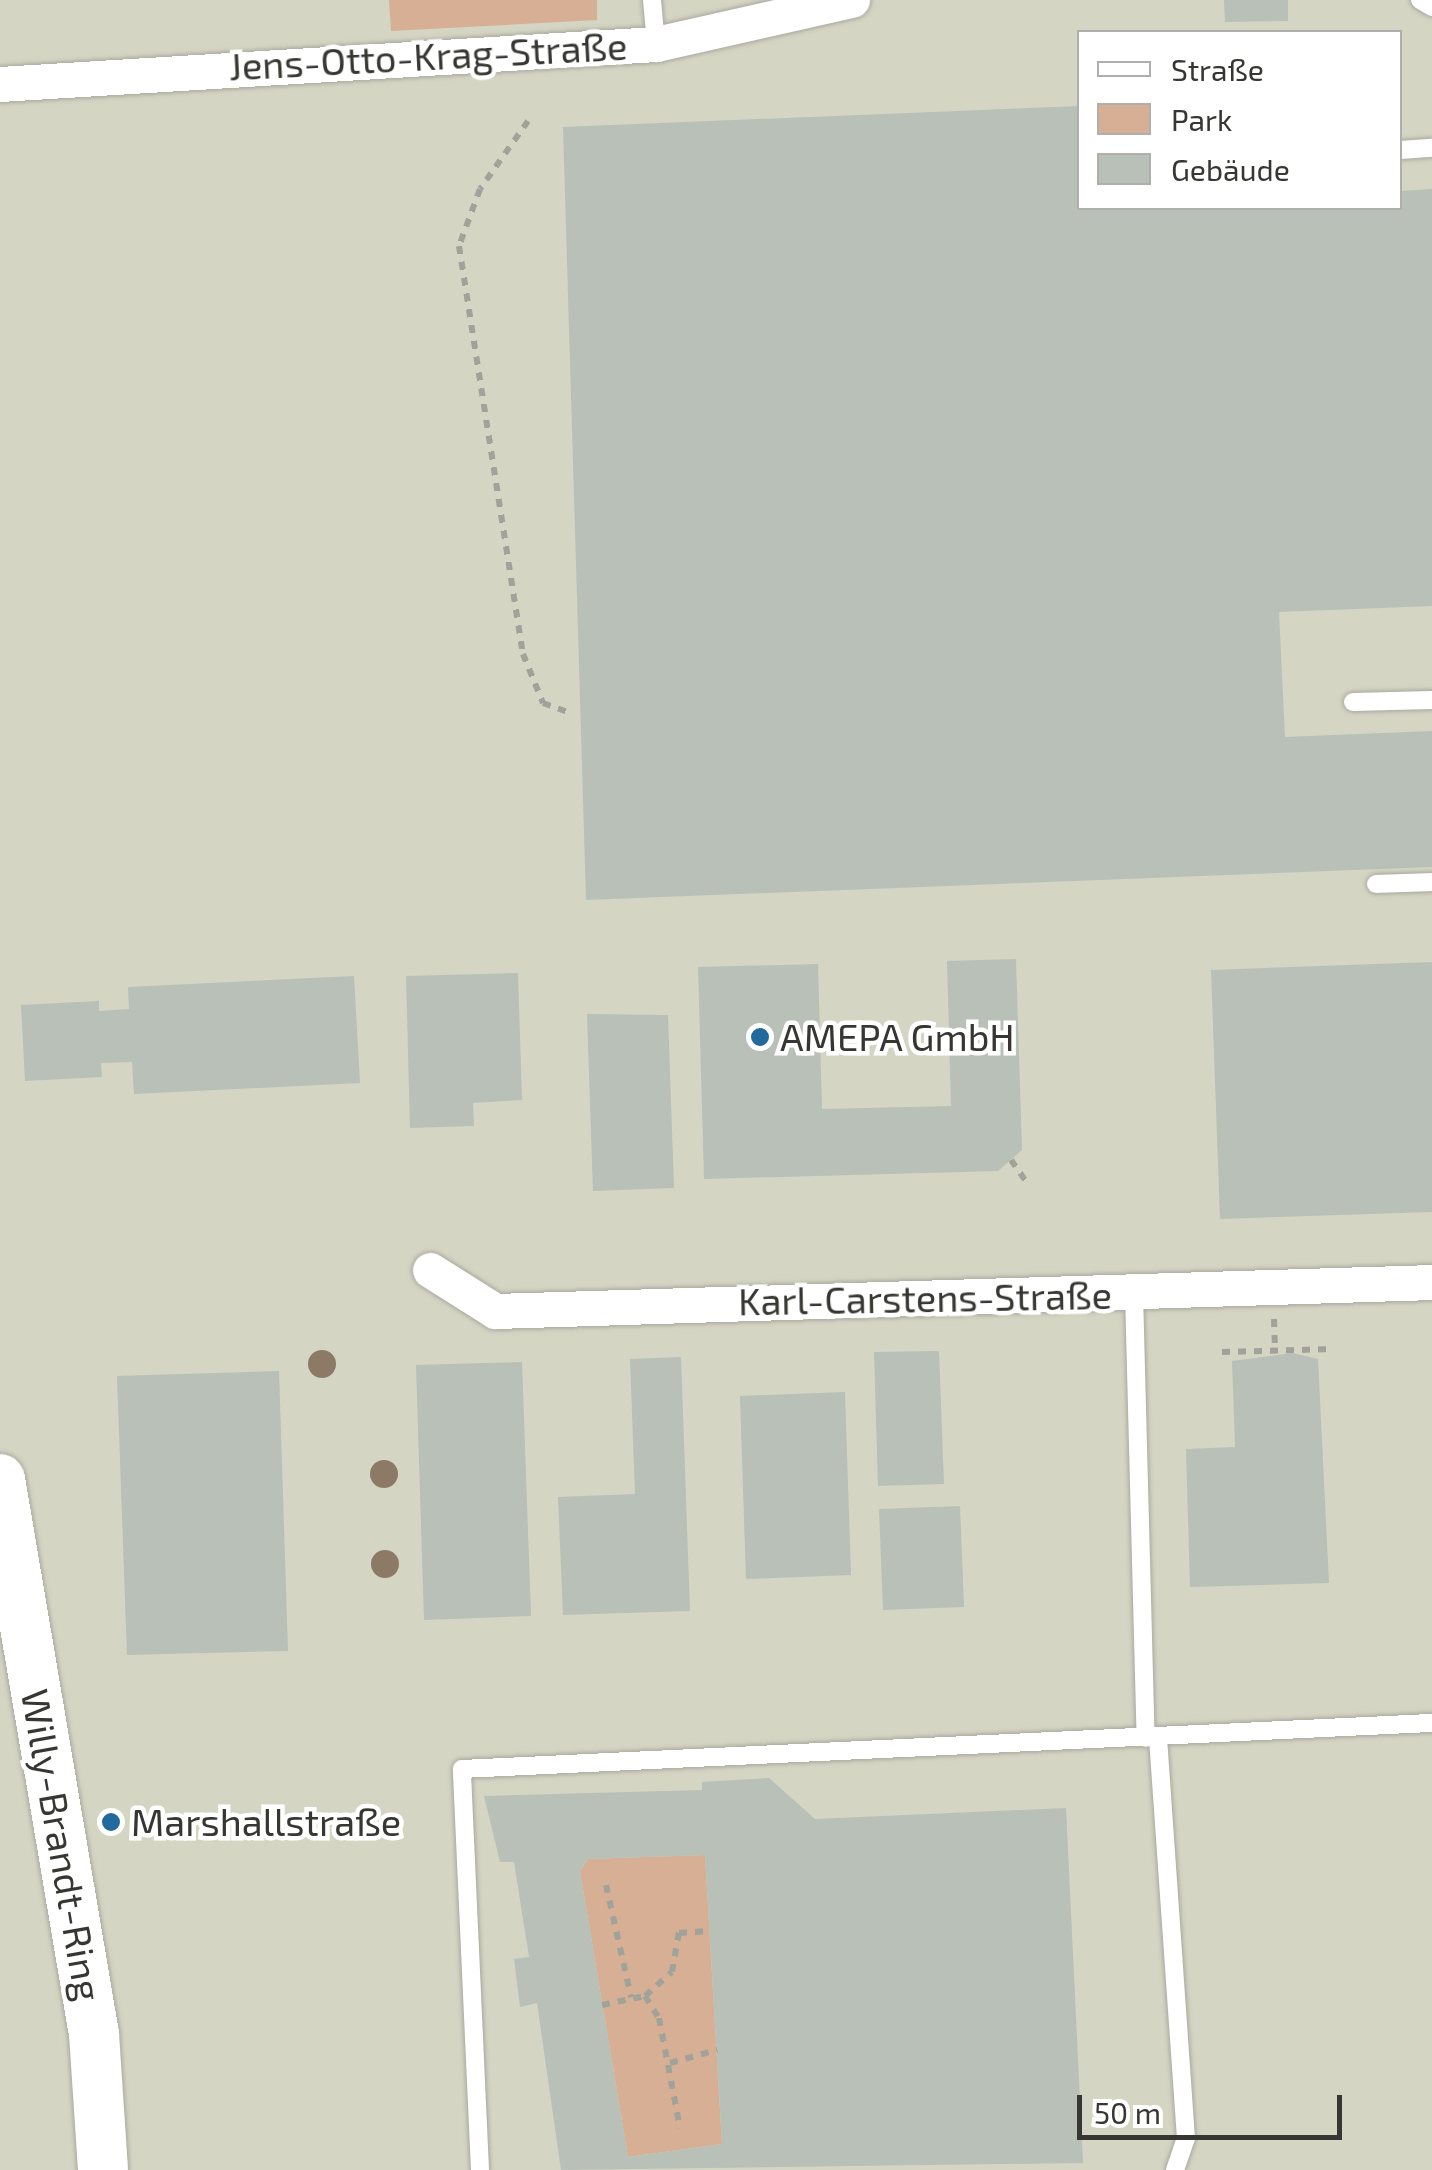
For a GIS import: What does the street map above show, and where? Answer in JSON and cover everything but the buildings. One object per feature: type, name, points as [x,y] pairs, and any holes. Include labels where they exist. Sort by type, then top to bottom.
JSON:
[{"type":"street","name":"Jens-Otto-Krag-Straße","points":[[0,84],[656,44],[852,0]]},
{"type":"street","name":"Karl-Carstens-Straße","points":[[430,1270],[495,1311],[1432,1282]]},
{"type":"street","name":"Willy-Brandt-Ring","points":[[0,1479],[94,2034],[103,2170]]},
{"type":"street","name":"Willy-Brandt-Ring","points":[[94,2034],[132,2170]]},
{"type":"lane","points":[[652,0],[656,44]]},
{"type":"lane","points":[[1420,0],[1432,7]]},
{"type":"lane","points":[[1402,150],[1432,148]]},
{"type":"lane","points":[[1353,702],[1432,700]]},
{"type":"lane","points":[[1376,884],[1432,882]]},
{"type":"lane","points":[[1134,1293],[1152,1738],[1186,2138],[1174,2170]]},
{"type":"lane","points":[[480,2170],[462,1769],[1432,1723]]},
{"type":"path","points":[[528,121],[480,188],[459,246],[523,654],[543,703],[568,712]]},
{"type":"path","points":[[1010,1160],[1028,1184]]},
{"type":"path","points":[[1222,1352],[1333,1350]]},
{"type":"path","points":[[606,1885],[631,1997]]},
{"type":"path","points":[[602,2006],[645,1996],[672,1972],[679,1932],[709,1932]]},
{"type":"path","points":[[645,1996],[670,2063],[680,2128]]},
{"type":"path","points":[[670,2063],[717,2050]]},
{"type":"shaded area","points":[[0,0],[1432,0],[1432,2170],[0,2170]]},
{"type":"green space","points":[[389,0],[597,0],[597,20],[391,31]]},
{"type":"green space","points":[[705,1855],[722,2144],[628,2157],[580,1871],[588,1859]]},
{"type":"place","name":"AMEPA GmbH","points":[[760,1037]]},
{"type":"place","name":"Marshallstraße","points":[[111,1822]]}]
